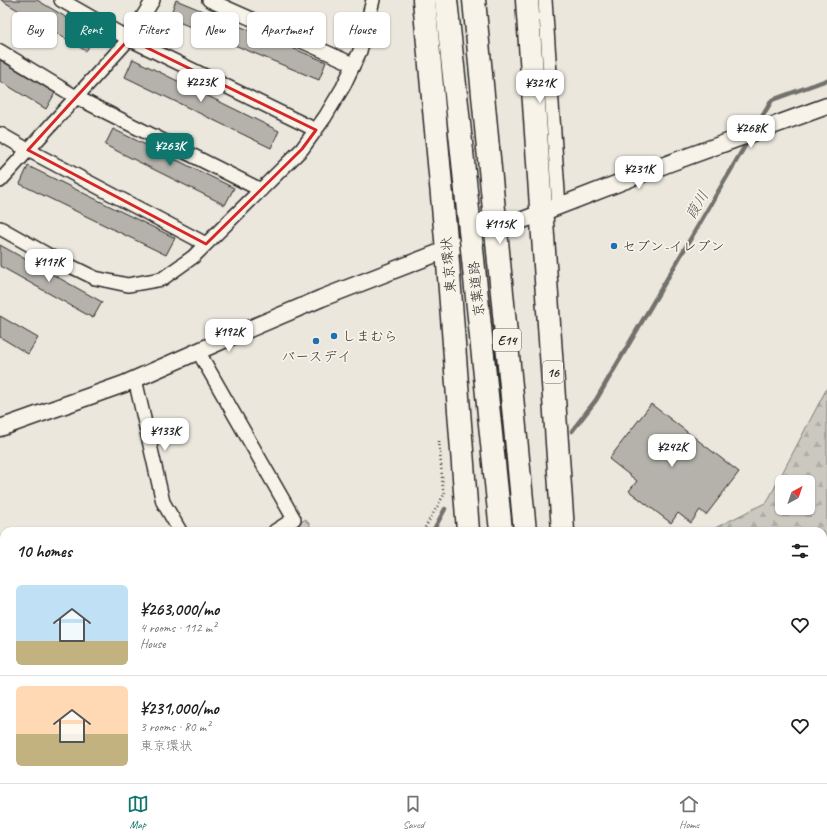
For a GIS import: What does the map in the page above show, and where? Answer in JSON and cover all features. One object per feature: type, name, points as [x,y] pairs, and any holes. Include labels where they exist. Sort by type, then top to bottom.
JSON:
[{"type":"highway","name":"東京環状","points":[[424,0],[447,250],[468,527]]},
{"type":"highway","name":"京葉道路","points":[[446,0],[501,527]]},
{"type":"highway","name":"京葉道路","points":[[474,0],[525,527]]},
{"type":"highway","name":"16","points":[[527,0],[550,210],[563,527]]},
{"type":"street","points":[[61,0],[124,36]]},
{"type":"street","points":[[146,12],[153,0]]},
{"type":"street","points":[[209,0],[354,64]]},
{"type":"street","points":[[0,228],[48,255],[95,278],[128,285],[162,278],[193,257],[302,149],[325,117],[354,64],[360,51],[373,0]]},
{"type":"street","points":[[545,0],[550,210]]},
{"type":"street","points":[[0,181],[124,44]]},
{"type":"street","points":[[147,48],[316,130]]},
{"type":"street","points":[[0,51],[76,97],[261,190]]},
{"type":"street","points":[[0,428],[136,379],[322,298],[670,163],[827,106]]},
{"type":"street","points":[[0,134],[206,244]]},
{"type":"street","points":[[198,351],[294,519],[281,527]]},
{"type":"street","points":[[136,379],[163,502],[178,527]]},
{"type":"path","points":[[425,527],[445,493]]},
{"type":"highlighted area","points":[[129,39],[316,130],[302,149],[206,244],[28,150]]},
{"type":"green space","points":[[827,388],[827,527],[717,527],[767,502],[775,487],[775,515],[815,515],[815,475],[781,475]]},
{"type":"green space","points":[[306,519],[311,527],[293,527]]},
{"type":"building","points":[[1,0],[37,0],[65,17],[65,38],[57,34],[57,12],[21,12]]},
{"type":"building","points":[[176,0],[205,12],[191,12],[191,27],[183,24],[183,12],[171,12]]},
{"type":"building","points":[[239,26],[247,29],[247,48],[292,48],[326,62],[319,80],[239,47]]},
{"type":"building","points":[[81,48],[88,48],[86,51]]},
{"type":"building","points":[[133,59],[279,131],[271,148],[125,77]]},
{"type":"building","points":[[0,60],[55,93],[46,109],[0,81]]},
{"type":"building","points":[[113,129],[234,188],[225,205],[105,145]]},
{"type":"building","points":[[28,166],[175,238],[166,255],[20,184]]},
{"type":"building","points":[[0,245],[102,302],[93,318],[0,266]]},
{"type":"building","points":[[0,316],[38,338],[28,354],[0,337]]},
{"type":"building","points":[[651,404],[739,472],[706,515],[700,510],[691,523],[678,513],[671,523],[629,491],[637,481],[609,459]]},
{"type":"waterway","name":"葭川","points":[[756,127],[772,100],[827,80]]},
{"type":"waterway","name":"葭川","points":[[572,431],[596,400],[749,139]]},
{"type":"waterway","name":"葭川","points":[[435,527],[445,509]]},
{"type":"place","name":"セブン-イレブン","points":[[614,246]]},
{"type":"place","name":"しまむら","points":[[334,336]]},
{"type":"place","name":"バースデイ","points":[[316,341]]}]
